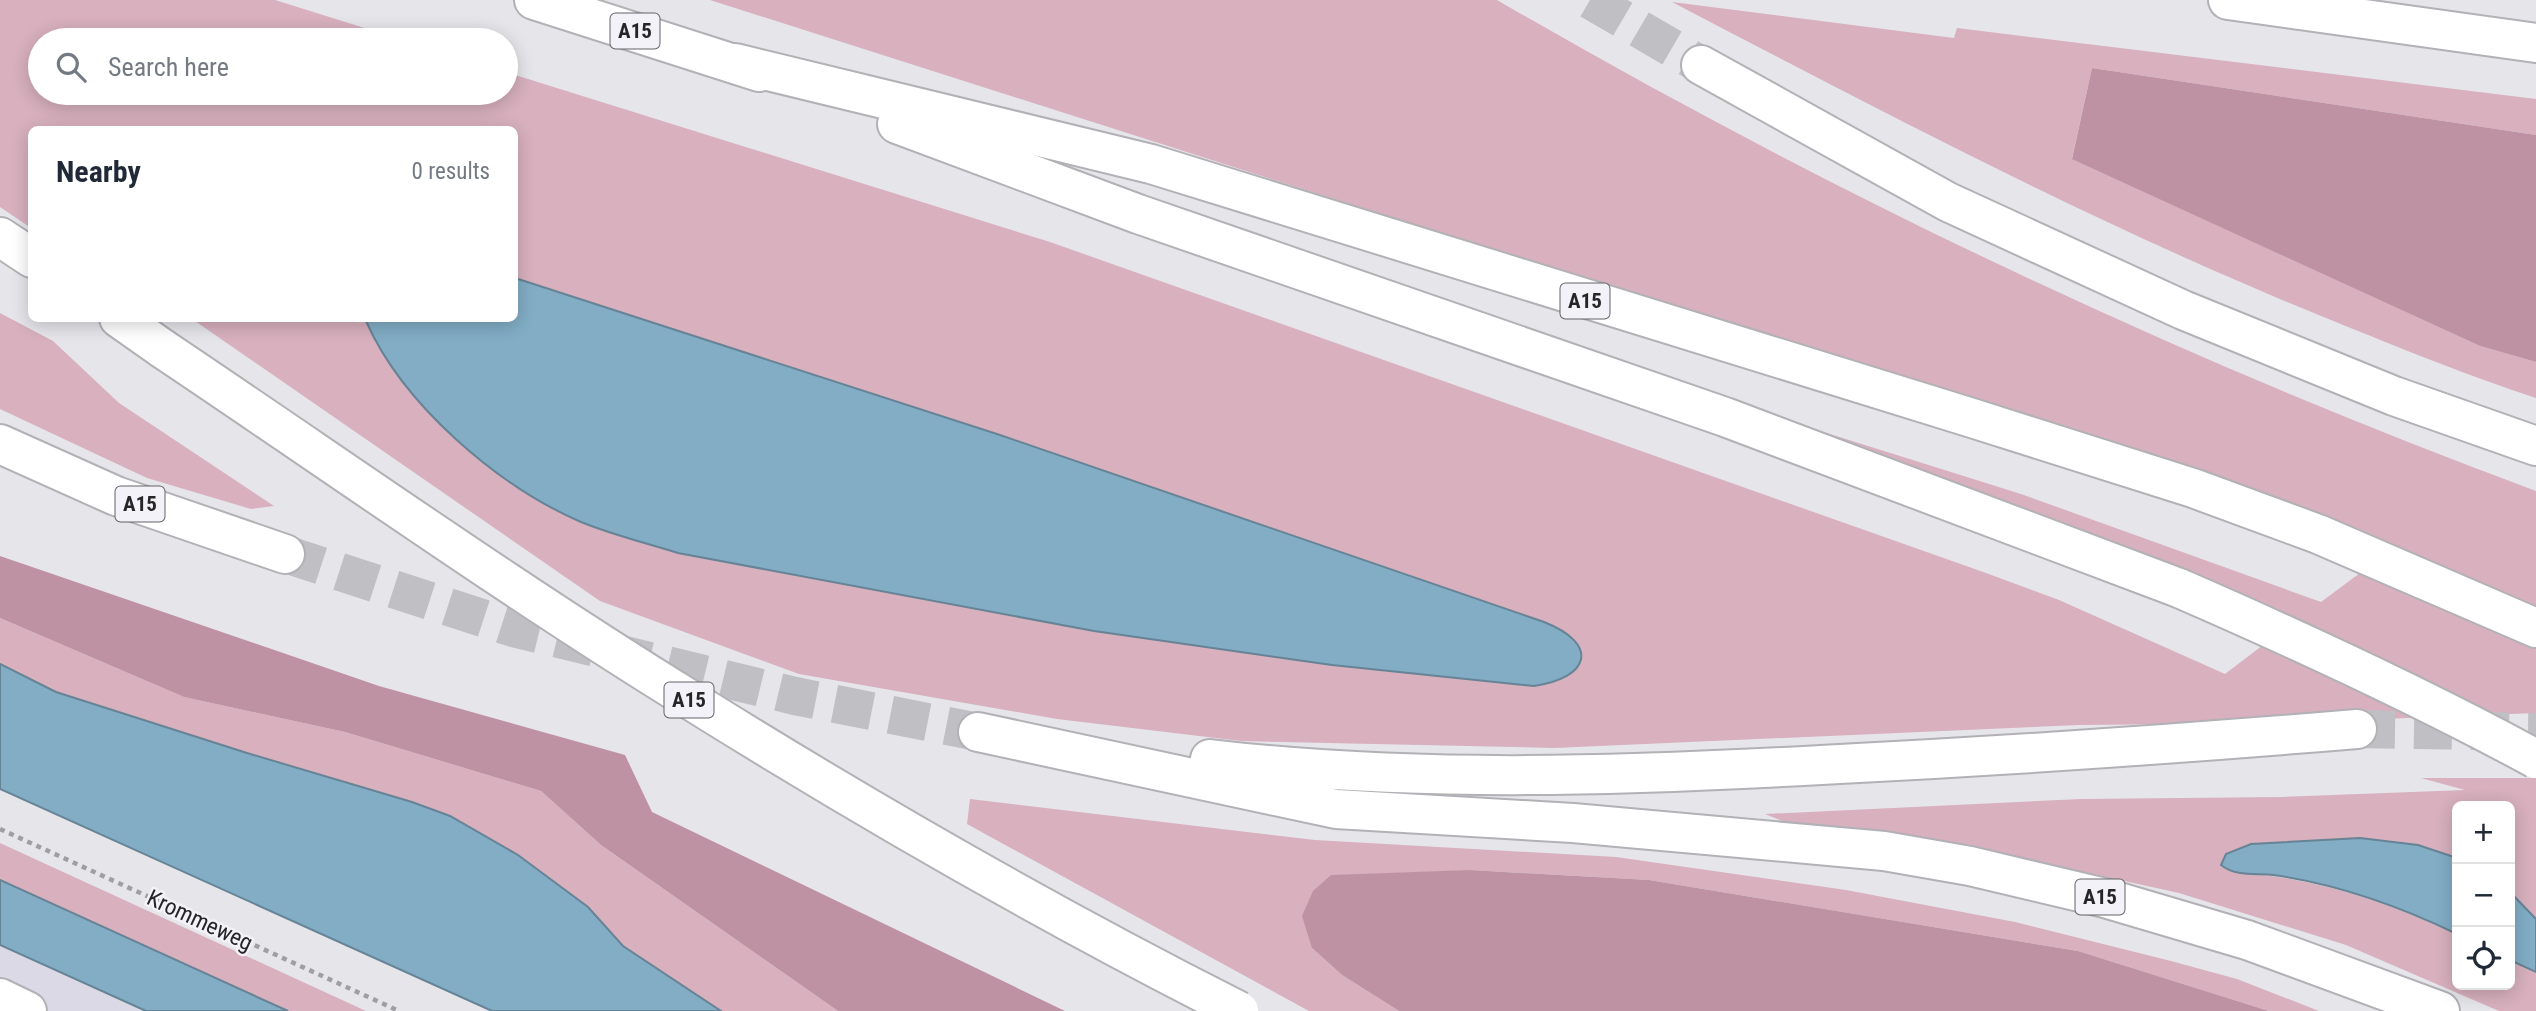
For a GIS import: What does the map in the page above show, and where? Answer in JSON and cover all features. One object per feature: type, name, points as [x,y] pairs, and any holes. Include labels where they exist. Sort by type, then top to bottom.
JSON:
[{"type":"main road","name":"A15","points":[[534,0],[735,63],[1138,214],[1725,417],[2179,588],[2301,641],[2438,706],[2536,759]]},
{"type":"main road","points":[[2228,0],[2536,43]]},
{"type":"main road","name":"A15","points":[[735,63],[1152,164],[2193,488],[2424,578],[2536,628]]},
{"type":"main road","points":[[1701,65],[1948,202],[2183,310],[2394,396],[2536,446]]},
{"type":"main road","points":[[0,237],[28,255]]},
{"type":"main road","name":"A15","points":[[125,322],[542,604],[724,721],[941,852],[1098,939],[1239,1011]]},
{"type":"main road","name":"A15","points":[[0,444],[116,496],[285,554]]},
{"type":"main road","name":"A15","points":[[2357,729],[2029,753],[1660,774],[1399,774],[1258,765],[986,733],[1336,809],[1573,823],[1884,851],[1970,866],[2105,898],[2247,940],[2440,1011]]},
{"type":"main road","points":[[0,998],[27,1011]]},
{"type":"path","name":"Krommeweg","points":[[0,829],[399,1011]]},
{"type":"shaded area","points":[[0,0],[275,0],[365,28],[28,28],[28,105],[518,105],[518,76],[1050,242],[1986,573],[2059,600],[2225,674],[2288,626],[1705,395],[2021,494],[2321,602],[2391,550],[1660,303],[710,0],[1497,0],[1749,139],[2006,268],[2269,385],[2536,491],[2536,713],[2280,723],[2079,725],[1554,748],[1241,741],[1057,719],[799,674],[600,601],[196,322],[367,322],[376,343],[412,392],[460,440],[512,485],[581,522],[678,553],[1094,631],[1418,578],[1000,435],[518,279],[518,126],[28,126],[28,226],[0,207]]},
{"type":"shaded area","points":[[1672,2],[1954,38],[1957,28],[2536,99],[2536,135],[2092,68],[2072,158],[2480,346],[2536,362],[2536,398],[2371,336],[2175,253],[2006,173]]},
{"type":"shaded area","points":[[2092,68],[2536,135],[2536,362],[2480,346],[2072,159]]},
{"type":"shaded area","points":[[0,313],[53,341],[119,403],[274,506],[251,509],[147,478],[0,409]]},
{"type":"shaded area","points":[[0,556],[379,686],[625,755],[652,812],[1065,1011],[838,1011],[601,845],[541,791],[345,732],[184,697],[0,618]]},
{"type":"shaded area","points":[[0,618],[184,697],[345,732],[541,791],[601,845],[838,1011],[721,1011],[623,946],[588,907],[450,816],[56,692],[0,664]]},
{"type":"shaded area","points":[[2421,778],[2536,778],[2536,919],[2515,897],[2515,801],[2452,801],[2452,856],[2418,845],[2360,838],[2241,873],[2297,880],[2352,893],[2452,932],[2452,990],[2515,990],[2515,962],[2536,972],[2536,1011],[2499,1011],[2346,945],[2179,893],[1992,852],[1785,822],[1765,814],[2081,799],[2282,797],[2465,790]]},
{"type":"shaded area","points":[[970,799],[1315,840],[1616,857],[1846,890],[2015,922],[2171,961],[2237,979],[2319,1011],[2269,1011],[2078,951],[1649,880],[1470,870],[1312,948],[1342,975],[1399,1011],[1309,1011],[967,824]]},
{"type":"shaded area","points":[[0,843],[366,1011],[288,1011],[0,880]]},
{"type":"shaded area","points":[[1470,870],[1649,880],[2078,951],[2269,1011],[1399,1011],[1342,975],[1312,948],[1302,916],[1313,891],[1331,875]]},
{"type":"shaded area","points":[[0,921],[190,1011],[0,1011]]},
{"type":"water","points":[[518,279],[1000,435],[1544,622],[1574,640],[1580,650],[1581,659],[1577,668],[1567,676],[1534,686],[1332,665],[1094,631],[678,553],[593,527],[549,506],[518,487],[486,465],[428,412],[382,352],[367,322],[518,322]]},
{"type":"water","points":[[0,664],[56,692],[450,816],[518,855],[588,907],[623,946],[721,1011],[492,1011],[0,789]]},
{"type":"water","points":[[2360,838],[2418,845],[2452,856],[2452,932],[2390,905],[2344,890],[2273,875],[2240,873],[2221,865],[2226,854],[2251,844]]},
{"type":"water","points":[[0,880],[288,1011],[146,1011],[0,945]]},
{"type":"water","points":[[2515,897],[2536,919],[2536,972],[2515,962]]},
{"type":"tunnel","points":[[1590,0],[1701,65]]},
{"type":"tunnel","points":[[285,554],[513,628],[795,696],[978,732]]},
{"type":"tunnel","points":[[2357,729],[2536,732]]}]
